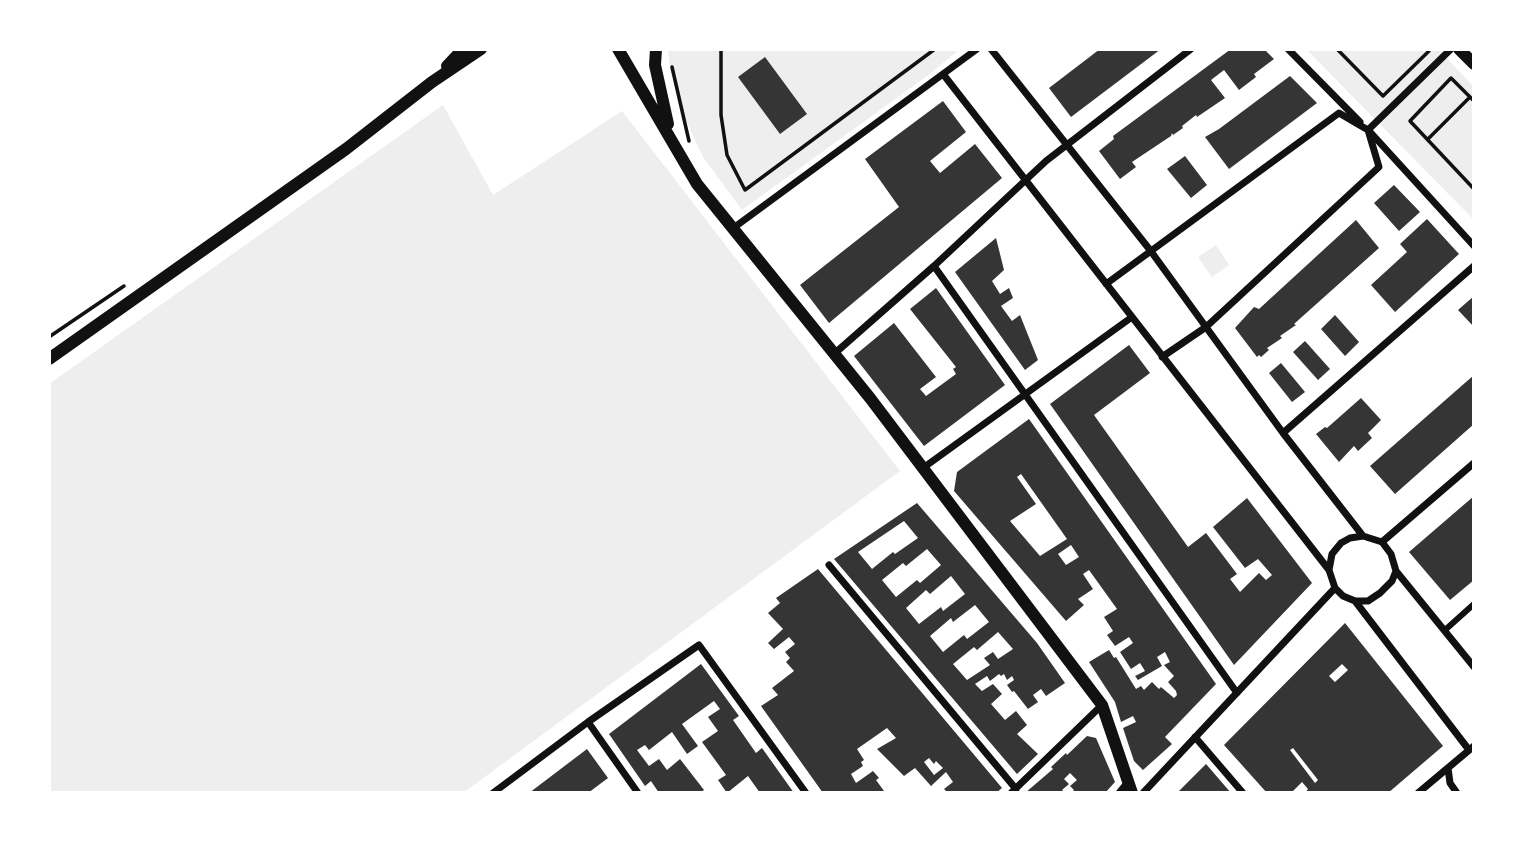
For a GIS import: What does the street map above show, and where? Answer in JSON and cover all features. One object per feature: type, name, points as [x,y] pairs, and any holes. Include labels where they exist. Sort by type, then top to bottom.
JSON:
[{"type":"street","points":[[432,82],[463,49]]},
{"type":"street","points":[[49,359],[481,49]]},
{"type":"street","points":[[618,49],[697,184],[923,468],[1102,705],[1126,789]]},
{"type":"street","points":[[656,49],[655,65],[671,138]]},
{"type":"street","points":[[732,229],[977,49]]},
{"type":"street","points":[[991,49],[1150,250],[1283,433],[1363,536]]},
{"type":"street","points":[[833,354],[934,266],[1066,144],[1191,49]]},
{"type":"street","points":[[1288,49],[1368,130],[1474,246]]},
{"type":"street","points":[[1368,130],[1451,49]]},
{"type":"street","points":[[1459,49],[1474,64]]},
{"type":"street","points":[[943,74],[1329,570],[1335,588],[1343,596],[1355,601],[1367,601],[1392,581],[1396,571]]},
{"type":"street","points":[[1106,284],[1339,113],[1368,130],[1378,167],[1206,327],[1163,357]]},
{"type":"street","points":[[934,266],[1237,692]]},
{"type":"street","points":[[1283,433],[1474,266]]},
{"type":"street","points":[[923,468],[1132,317]]},
{"type":"street","points":[[1382,542],[1474,463]]},
{"type":"street","points":[[1329,570],[1332,555],[1350,538],[1363,536],[1382,542],[1391,554],[1396,571],[1474,667]]},
{"type":"street","points":[[829,565],[1014,791],[1102,705]]},
{"type":"street","points":[[1143,793],[1335,588]]},
{"type":"street","points":[[1355,601],[1471,748],[1418,793]]},
{"type":"street","points":[[1445,630],[1474,604]]},
{"type":"street","points":[[494,793],[588,722],[699,645],[806,793]]},
{"type":"street","points":[[588,722],[638,793]]},
{"type":"street","points":[[1195,737],[1243,793]]},
{"type":"street","points":[[1448,768],[1450,783],[1457,793]]},
{"type":"path","points":[[721,49],[721,115],[727,155],[745,190],[935,49]]},
{"type":"path","points":[[1337,49],[1383,96],[1429,51],[1426,49]]},
{"type":"path","points":[[1474,101],[1451,78],[1410,121],[1474,189]]},
{"type":"path","points":[[1428,139],[1470,97]]},
{"type":"shaded area","points":[[668,49],[960,49],[927,76],[742,210],[703,157],[695,140],[679,105]]},
{"type":"shaded area","points":[[1306,49],[1438,49],[1474,87],[1474,220]]},
{"type":"shaded area","points":[[443,105],[493,195],[622,111],[900,471],[463,793],[49,793],[49,384]]},
{"type":"shaded area","points":[[1216,245],[1229,265],[1212,277],[1198,257]]},
{"type":"building","points":[[1100,49],[1161,49],[1071,117],[1049,88]]},
{"type":"building","points":[[1231,49],[1264,49],[1274,59],[1239,90],[1224,70],[1211,80],[1225,98],[1197,117],[1196,115],[1182,126],[1183,128],[1132,162],[1136,167],[1120,179],[1099,151],[1114,139],[1113,136]]},
{"type":"building","points":[[765,57],[807,114],[780,134],[738,77]]},
{"type":"building","points":[[1290,76],[1317,103],[1229,169],[1205,137]]},
{"type":"building","points":[[943,101],[966,132],[930,161],[940,173],[975,144],[1002,178],[829,323],[800,285],[899,207],[865,159]]},
{"type":"building","points":[[1185,156],[1207,185],[1191,198],[1167,169]]},
{"type":"building","points":[[1394,185],[1420,212],[1399,231],[1374,203]]},
{"type":"building","points":[[1427,219],[1459,254],[1395,312],[1371,285],[1407,252],[1400,244]]},
{"type":"building","points":[[1356,220],[1379,248],[1294,324],[1296,325],[1280,336],[1282,338],[1267,348],[1269,350],[1257,357],[1235,328],[1254,307],[1259,309]]},
{"type":"building","points":[[996,238],[1004,270],[992,281],[1000,294],[1009,288],[1013,298],[1001,306],[1012,321],[1020,315],[1038,360],[1025,370],[955,272]]},
{"type":"building","points":[[936,288],[1005,385],[924,446],[854,356],[894,323],[936,377],[920,389],[926,396],[956,374],[953,369],[956,367],[910,309]]},
{"type":"building","points":[[1474,296],[1474,327],[1458,310]]},
{"type":"building","points":[[1335,315],[1359,342],[1345,356],[1321,329]]},
{"type":"building","points":[[1305,341],[1330,369],[1318,380],[1293,352]]},
{"type":"building","points":[[1129,345],[1150,373],[1094,415],[1188,547],[1206,533],[1237,574],[1230,579],[1240,592],[1259,573],[1266,580],[1272,575],[1258,559],[1245,568],[1213,527],[1247,498],[1312,583],[1234,665],[1050,404]]},
{"type":"building","points":[[1281,363],[1305,392],[1292,402],[1269,373]]},
{"type":"building","points":[[1474,375],[1474,424],[1395,494],[1370,466]]},
{"type":"building","points":[[1361,398],[1381,420],[1368,433],[1372,438],[1358,451],[1354,446],[1339,462],[1316,434],[1327,428]]},
{"type":"building","points":[[1029,419],[1216,684],[1165,737],[1172,744],[1143,770],[1134,761],[1123,728],[1136,722],[1133,716],[1121,722],[1115,702],[1089,662],[1109,650],[1136,689],[1141,686],[1144,690],[1152,682],[1174,698],[1176,691],[1168,682],[1174,676],[1164,665],[1170,662],[1165,652],[1157,657],[1162,666],[1138,680],[1135,676],[1145,671],[1140,663],[1131,669],[1120,652],[1133,643],[1129,637],[1115,646],[1107,635],[1113,631],[1104,617],[1117,609],[1089,570],[1083,574],[1093,589],[1078,599],[1084,605],[1066,621],[954,491],[957,472]],"holes":[[[1021,474],[1067,539],[1040,556],[1010,521],[1036,504],[1017,477]],[[1071,545],[1079,557],[1066,565],[1058,554]]]},
{"type":"building","points":[[1474,496],[1474,580],[1450,600],[1409,552]]},
{"type":"building","points":[[917,503],[1037,643],[1065,683],[1046,696],[1041,689],[1033,695],[1038,702],[1028,709],[1007,685],[1014,680],[1012,676],[1007,680],[1004,674],[999,674],[990,681],[987,676],[975,684],[982,691],[993,684],[1002,694],[991,704],[1005,720],[1016,711],[1027,725],[1017,734],[1038,754],[1017,774],[834,559]],"holes":[[[904,521],[918,538],[895,554],[893,552],[872,569],[858,552]],[[927,549],[941,565],[920,583],[917,580],[896,597],[882,580],[903,563],[906,566]],[[951,576],[965,594],[943,611],[941,607],[919,624],[906,608],[926,590],[930,594]],[[975,605],[989,622],[967,639],[964,635],[943,652],[930,636],[951,618],[953,622]],[[998,632],[1013,649],[998,659],[993,652],[984,658],[990,665],[967,680],[953,664],[974,647],[977,650]]]},
{"type":"building","points":[[818,569],[1002,788],[996,793],[948,793],[944,789],[953,782],[946,772],[931,786],[915,768],[904,776],[877,749],[896,738],[887,728],[857,749],[864,760],[861,762],[863,766],[851,774],[856,783],[873,771],[879,778],[876,780],[883,793],[823,793],[761,706],[778,695],[772,688],[794,671],[786,662],[790,658],[785,652],[795,644],[789,637],[774,649],[768,643],[783,629],[768,613],[780,603],[776,598]],"holes":[[[929,758],[934,764],[936,761],[943,768],[934,775],[924,762]]]},
{"type":"building","points":[[1345,623],[1443,746],[1388,793],[1305,793],[1308,789],[1302,782],[1293,791],[1295,793],[1267,793],[1224,745]],"holes":[[[1342,664],[1348,670],[1335,682],[1329,676]],[[1293,748],[1318,780],[1315,783],[1290,750]]]},
{"type":"building","points":[[701,664],[739,716],[733,720],[756,753],[762,748],[794,793],[760,793],[748,776],[727,793],[718,780],[726,775],[702,742],[718,731],[708,717],[720,709],[714,701],[682,724],[698,746],[687,754],[672,732],[649,750],[645,745],[637,750],[649,766],[659,759],[667,770],[680,759],[704,790],[700,793],[659,793],[651,781],[645,786],[609,734]]},
{"type":"building","points":[[1087,736],[1096,738],[1115,782],[1105,793],[1071,793],[1074,790],[1070,786],[1077,780],[1070,773],[1064,779],[1069,784],[1062,790],[1066,793],[1025,793],[1053,769],[1051,767],[1066,753],[1067,755]]},
{"type":"building","points":[[587,749],[608,778],[588,793],[529,793]]},
{"type":"building","points":[[1206,764],[1231,793],[1177,793]]}]
